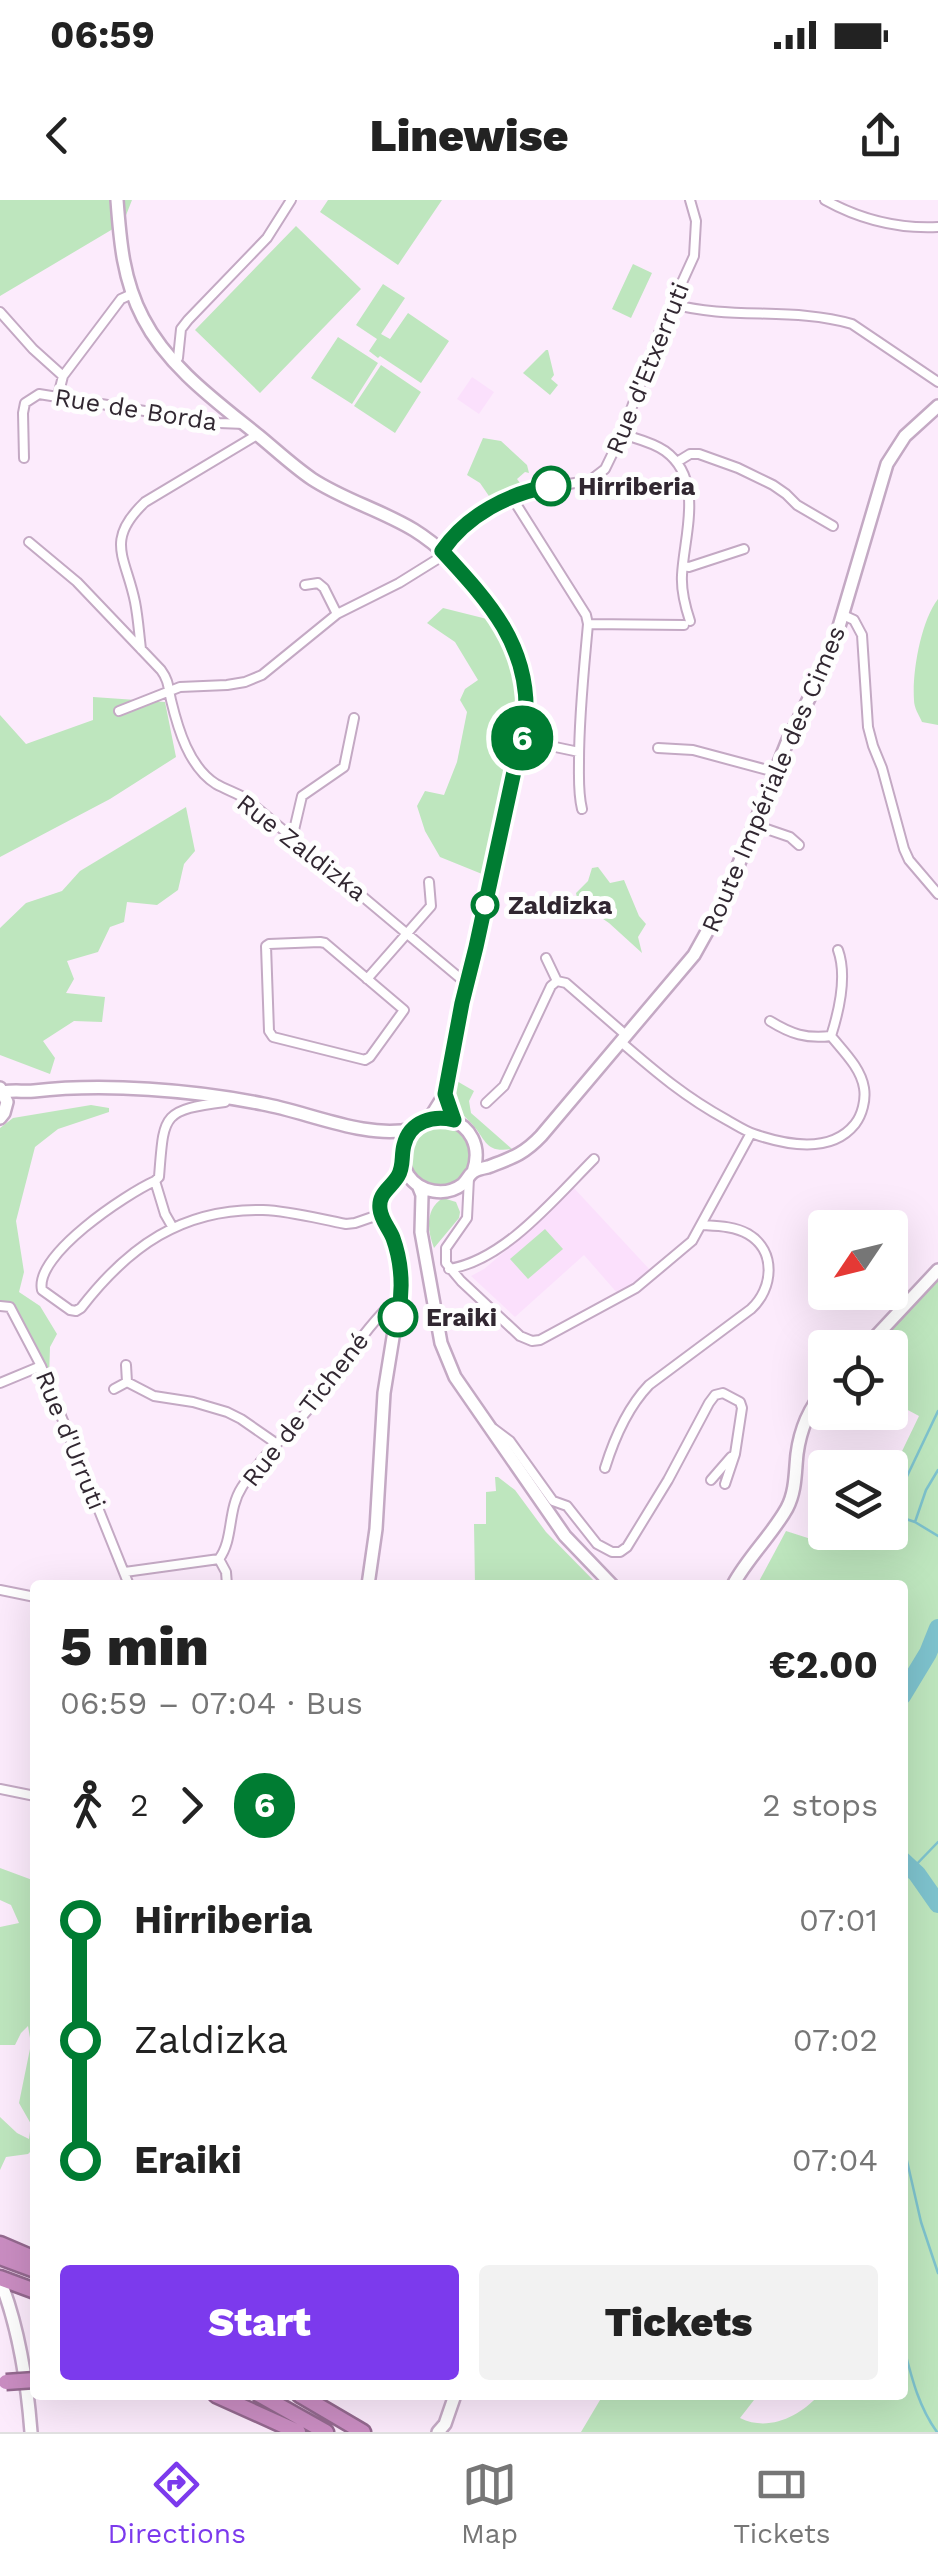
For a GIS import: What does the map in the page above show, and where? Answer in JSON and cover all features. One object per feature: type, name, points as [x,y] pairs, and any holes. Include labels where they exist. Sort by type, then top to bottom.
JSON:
[{"type":"highway","points":[[0,2244],[30,2256]]},
{"type":"highway","points":[[1,2257],[30,2268]]},
{"type":"highway","points":[[3,2280],[30,2289]]},
{"type":"highway","points":[[3,2382],[30,2380]]},
{"type":"highway","points":[[227,2400],[298,2432]]},
{"type":"highway","points":[[269,2400],[326,2432]]},
{"type":"highway","points":[[309,2400],[364,2432]]},
{"type":"street","points":[[3,1113],[2,1090],[60,1087],[240,1100],[394,1134],[430,1118],[445,1094],[522,740],[526,698],[520,660],[500,622],[442,551],[410,528],[310,477],[174,362],[148,328],[132,294],[122,261],[117,200]]},
{"type":"street","points":[[174,362],[188,320],[268,238],[291,200]]},
{"type":"street","name":"Rue d'Etxerruti","points":[[119,711],[180,687],[245,682],[262,675],[337,614],[399,583],[439,557],[476,518],[511,496],[592,479],[605,470],[694,256],[696,221],[690,200]]},
{"type":"street","points":[[825,200],[861,218],[904,227],[938,227]]},
{"type":"street","points":[[58,396],[62,376],[121,300],[132,294]]},
{"type":"street","points":[[672,304],[733,314],[754,312],[852,324],[938,382]]},
{"type":"street","points":[[0,312],[62,376]]},
{"type":"street","name":"Rue de Borda","points":[[24,458],[25,403],[39,394],[244,424]]},
{"type":"street","name":"Route Impériale des Cimes","points":[[471,1175],[530,1148],[694,955],[705,937],[732,885],[775,772],[830,657],[888,464],[905,436],[938,406]]},
{"type":"street","points":[[588,624],[686,623],[683,566],[690,503],[688,486],[677,462],[653,444],[622,434]]},
{"type":"street","points":[[141,649],[135,602],[121,559],[124,527],[145,502],[257,435]]},
{"type":"street","points":[[677,462],[698,454],[738,468],[833,526]]},
{"type":"street","points":[[511,496],[586,615],[579,752],[582,809]]},
{"type":"street","name":"Rue Zaldizka","points":[[29,542],[77,582],[170,681],[186,746],[196,766],[215,783],[245,798],[467,980]]},
{"type":"street","points":[[683,566],[744,549]]},
{"type":"street","points":[[305,585],[318,583],[324,588],[337,614]]},
{"type":"street","points":[[843,615],[854,620],[862,634],[868,727],[904,850],[938,894]]},
{"type":"street","points":[[290,835],[302,796],[344,767],[354,718]]},
{"type":"street","points":[[522,740],[579,752]]},
{"type":"street","points":[[658,748],[693,750],[775,772]]},
{"type":"street","points":[[755,825],[790,837],[800,845]]},
{"type":"street","points":[[368,978],[431,906],[429,882]]},
{"type":"street","points":[[324,943],[368,978],[404,1010],[370,1057],[364,1060],[273,1037],[268,1031],[269,944],[324,943]]},
{"type":"street","points":[[832,1036],[839,1012],[838,950]]},
{"type":"street","points":[[546,958],[557,981],[566,984],[678,1091],[751,1133],[803,1144],[826,1143],[853,1126],[862,1112],[864,1086],[832,1036]]},
{"type":"street","points":[[486,1103],[504,1086],[551,986],[557,981]]},
{"type":"street","points":[[770,1021],[791,1034],[832,1036]]},
{"type":"street","points":[[3,1113],[32,1091]]},
{"type":"street","points":[[445,1094],[454,1120]]},
{"type":"street","points":[[240,1100],[186,1107],[174,1115],[164,1130],[156,1182],[125,1196],[79,1232],[41,1280],[42,1290],[76,1311],[119,1264],[157,1236],[196,1220],[241,1210],[293,1213],[355,1224],[380,1214]]},
{"type":"street","points":[[430,1118],[454,1120],[484,1150],[506,1159]]},
{"type":"street","points":[[369,1580],[376,1530],[384,1393],[402,1288],[397,1252],[379,1204],[399,1175],[403,1149],[412,1129]]},
{"type":"street","points":[[372,1132],[403,1149]]},
{"type":"street","points":[[475,1143],[476,1163],[468,1211],[464,1224],[446,1248],[446,1263],[520,1336],[532,1341],[608,1304],[650,1278],[692,1241],[751,1133]]},
{"type":"street","points":[[449,1268],[468,1266],[487,1256],[521,1230],[594,1159]]},
{"type":"street","points":[[403,1163],[422,1195],[421,1232],[441,1343],[455,1377],[548,1512],[607,1580]]},
{"type":"street","points":[[390,1186],[417,1184],[438,1192],[452,1190],[471,1175]]},
{"type":"street","points":[[156,1182],[173,1228]]},
{"type":"street","points":[[452,1190],[464,1200],[468,1211]]},
{"type":"street","points":[[422,1210],[438,1192]]},
{"type":"street","points":[[605,1468],[612,1444],[640,1395],[751,1309],[766,1289],[768,1265],[755,1239],[736,1229],[701,1226]]},
{"type":"street","points":[[882,1330],[938,1270]]},
{"type":"street","name":"Rue de Tichené","points":[[220,1558],[227,1550],[230,1518],[238,1493],[384,1310],[392,1304],[400,1306]]},
{"type":"street","name":"Rue d'Urruti","points":[[0,1306],[10,1307],[41,1366],[127,1580]]},
{"type":"street","points":[[0,1383],[41,1366]]},
{"type":"street","points":[[126,1366],[119,1387],[227,1412],[277,1444]]},
{"type":"street","points":[[487,1424],[510,1441],[553,1501],[571,1510],[602,1549],[612,1552],[627,1546],[716,1394],[722,1393],[740,1402],[735,1454],[724,1484]]},
{"type":"street","points":[[736,1580],[786,1508],[794,1490],[800,1436],[808,1416]]},
{"type":"street","points":[[710,1480],[735,1454]]},
{"type":"street","points":[[548,1512],[571,1510]]},
{"type":"street","points":[[125,1572],[220,1558],[227,1580]]},
{"type":"street","points":[[0,1590],[30,1596]]},
{"type":"street","points":[[0,1789],[30,1795]]},
{"type":"street","points":[[3,2280],[22,2361],[31,2432]]},
{"type":"street","points":[[442,2424],[453,2400]]},
{"type":"shaded area","points":[[472,377],[494,392],[479,414],[457,399]]},
{"type":"shaded area","points":[[573,1187],[651,1271],[618,1294],[584,1255],[515,1317],[471,1276],[549,1214]]},
{"type":"green space","points":[[0,200],[132,200],[123,223],[0,296]]},
{"type":"green space","points":[[328,200],[442,200],[398,265],[320,212]]},
{"type":"green space","points":[[296,226],[361,289],[260,393],[195,330]]},
{"type":"green space","points":[[633,264],[652,273],[631,318],[612,309]]},
{"type":"green space","points":[[383,284],[405,298],[381,334],[390,339],[408,313],[449,341],[421,383],[369,351],[377,339],[356,325]]},
{"type":"green space","points":[[338,337],[378,363],[352,404],[311,378]]},
{"type":"green space","points":[[546,350],[554,375],[551,379],[558,385],[550,395],[523,373]]},
{"type":"green space","points":[[381,365],[421,392],[395,433],[354,406]]},
{"type":"green space","points":[[483,438],[501,441],[527,465],[529,473],[517,479],[520,483],[491,499],[480,483],[467,475]]},
{"type":"green space","points":[[938,599],[938,725],[922,722],[915,706],[914,689],[922,633]]},
{"type":"green space","points":[[443,608],[491,620],[511,658],[519,710],[482,874],[440,857],[417,806],[425,791],[444,795],[457,762],[467,712],[460,700],[465,689],[478,680],[455,642],[427,623]]},
{"type":"green space","points":[[93,697],[165,702],[176,757],[110,799],[0,857],[0,715],[26,744],[93,720]]},
{"type":"green space","points":[[186,807],[195,851],[184,864],[178,890],[157,905],[127,902],[124,922],[110,927],[98,952],[67,961],[74,979],[66,993],[105,997],[102,1022],[74,1021],[43,1041],[55,1058],[50,1074],[0,1055],[0,928],[26,903],[62,891],[80,871]]},
{"type":"green space","points":[[598,867],[610,883],[624,880],[646,924],[638,937],[642,953],[578,902],[576,893],[588,881],[592,868]]},
{"type":"green space","points":[[455,1080],[474,1091],[469,1101],[471,1113],[512,1149],[491,1147],[458,1110],[453,1096]]},
{"type":"green space","points":[[91,1105],[109,1108],[109,1112],[58,1129],[35,1147],[16,1221],[24,1272],[19,1292],[40,1306],[57,1334],[50,1347],[49,1377],[17,1313],[0,1305],[0,1128],[13,1118]]},
{"type":"green space","points":[[439,1124],[461,1133],[470,1155],[461,1177],[439,1186],[417,1177],[408,1155],[417,1133]]},
{"type":"green space","points":[[443,1198],[456,1202],[459,1218],[434,1248],[429,1220],[433,1208]]},
{"type":"green space","points":[[545,1229],[563,1249],[528,1279],[510,1259]]},
{"type":"green space","points":[[938,1280],[938,2432],[581,2432],[600,2400],[754,2400],[740,2418],[772,2423],[793,2416],[813,2400],[908,2400],[908,1580],[760,1580],[786,1531],[808,1538],[808,1550],[908,1550],[908,1450],[903,1450],[919,1416],[908,1410],[908,1330],[891,1330]]},
{"type":"green space","points":[[498,1477],[515,1490],[546,1532],[593,1580],[475,1580],[474,1524],[486,1524],[486,1492],[496,1491]]},
{"type":"green space","points":[[0,1868],[30,1879],[30,2038],[28,2026],[15,2045],[0,2045],[0,1927],[19,1923],[11,1905],[0,1900]]},
{"type":"green space","points":[[30,2049],[30,2122],[19,2103]]},
{"type":"green space","points":[[0,2117],[29,2139],[30,2132],[30,2152],[6,2157],[0,2170]]},
{"type":"waterway","points":[[908,1474],[938,1411]]},
{"type":"waterway","points":[[915,1522],[938,1470]]},
{"type":"waterway","points":[[908,1520],[938,1536]]},
{"type":"waterway","points":[[908,1686],[938,1628]]},
{"type":"waterway","points":[[912,1869],[938,1842]]},
{"type":"waterway","points":[[908,1866],[938,1904]]},
{"type":"waterway","points":[[908,2165],[938,2273]]},
{"type":"waterway","points":[[908,2363],[920,2401],[937,2432]]},
{"type":"bus line","name":"6","points":[[398,1317],[402,1288],[397,1252],[379,1204],[399,1175],[406,1138],[412,1129],[430,1118],[454,1120],[445,1094],[526,716],[526,682],[512,641],[486,602],[442,551],[498,502],[526,490],[551,486]]},
{"type":"place","name":"Hirriberia","points":[[551,486]]},
{"type":"place","name":"Zaldizka","points":[[485,905]]},
{"type":"place","name":"Eraiki","points":[[398,1317]]}]
